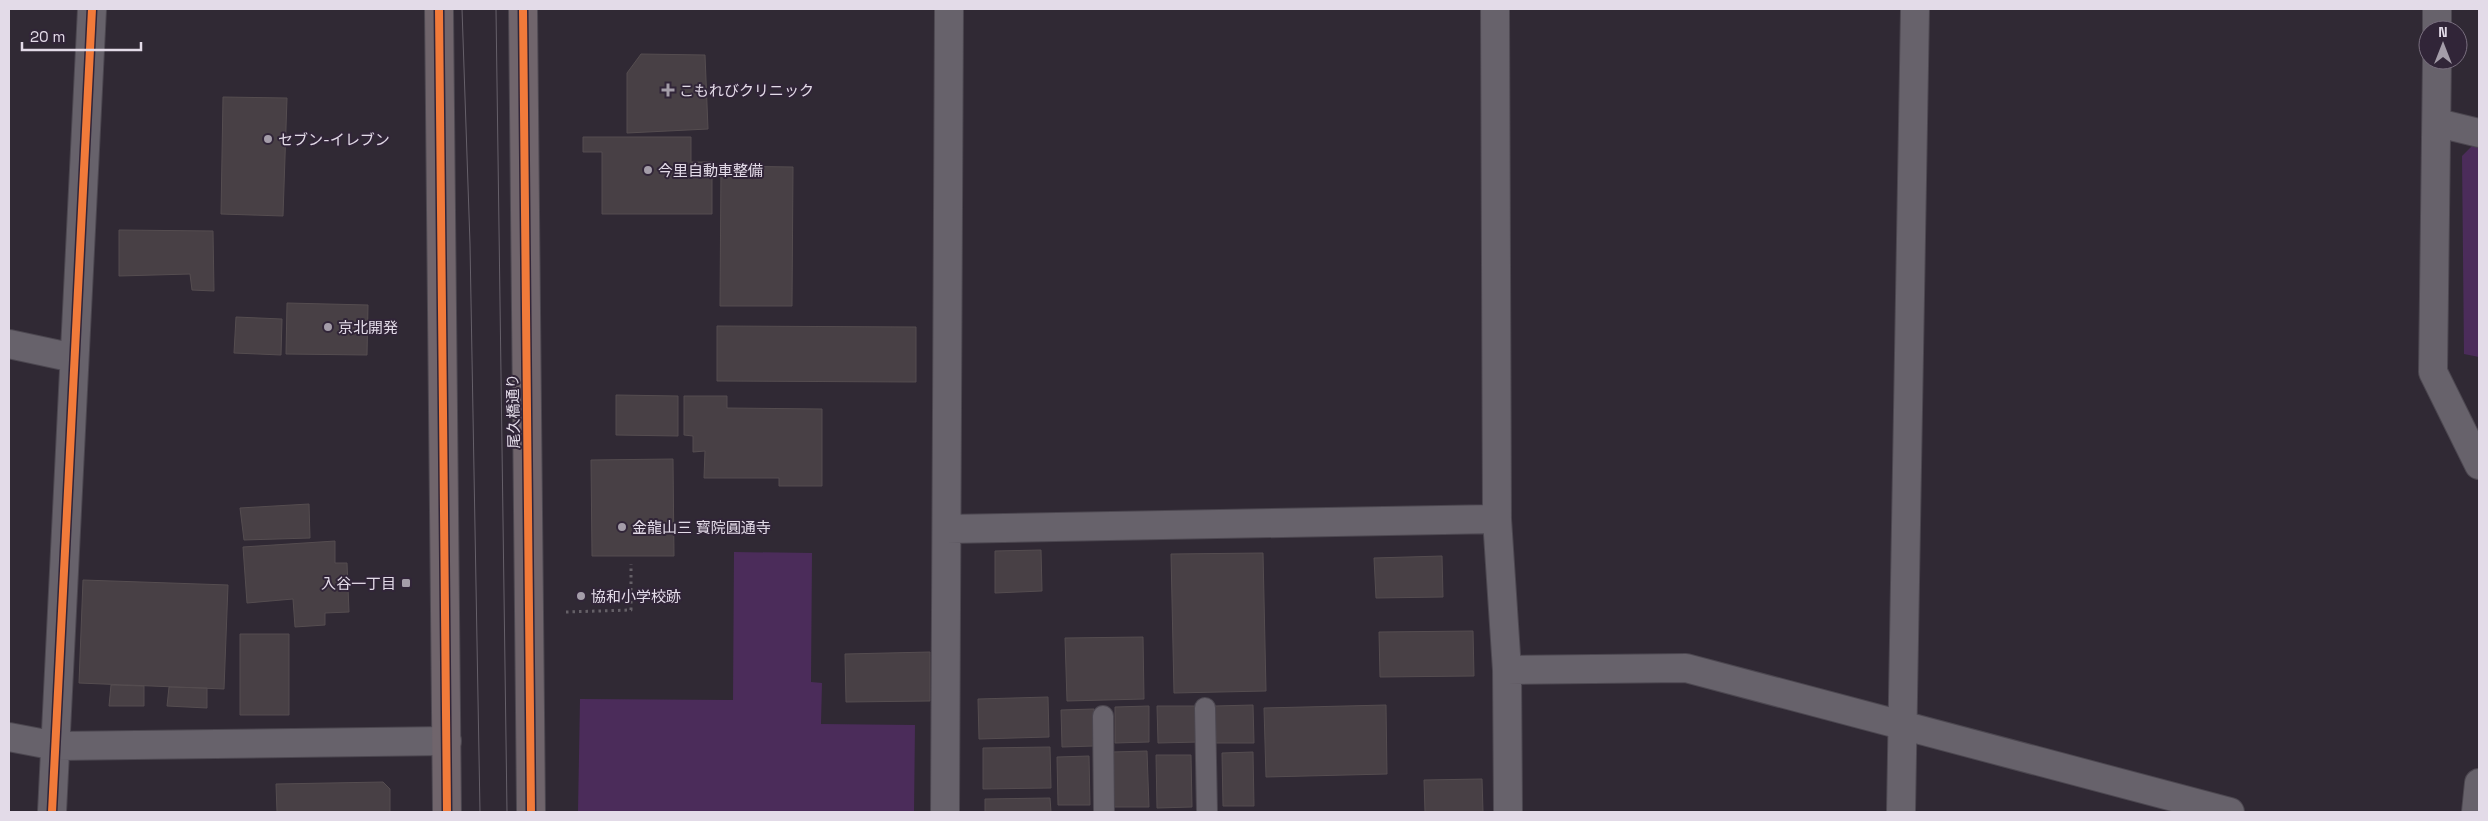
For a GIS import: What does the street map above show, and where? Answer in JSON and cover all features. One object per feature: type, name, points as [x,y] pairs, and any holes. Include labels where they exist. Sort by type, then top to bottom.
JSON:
[{"type":"main road","points":[[439,9],[447,812]]},
{"type":"main road","name":"尾久橋通り","points":[[523,9],[531,812]]},
{"type":"street","points":[[52,812],[92,9]]},
{"type":"street","points":[[945,812],[949,9]]},
{"type":"street","points":[[1495,9],[1497,519],[1507,670],[1508,812]]},
{"type":"street","points":[[1901,812],[1915,9]]},
{"type":"street","points":[[2437,70],[2438,123],[2433,372],[2479,465]]},
{"type":"street","points":[[2438,123],[2479,133]]},
{"type":"street","points":[[9,344],[74,358]]},
{"type":"street","points":[[947,529],[1497,519]]},
{"type":"street","points":[[1507,670],[1686,668],[1903,727],[2230,812]]},
{"type":"street","points":[[9,737],[56,746],[446,741]]},
{"type":"street","points":[[2476,812],[2479,783]]},
{"type":"lane","points":[[1205,708],[1207,812]]},
{"type":"lane","points":[[1103,716],[1104,812]]},
{"type":"path","points":[[566,612],[631,610],[631,564]]},
{"type":"shaded area","points":[[2473,145],[2479,146],[2479,357],[2464,354],[2462,156]]},
{"type":"shaded area","points":[[734,552],[812,553],[811,682],[822,683],[821,724],[915,725],[914,812],[578,812],[580,699],[733,700]]},
{"type":"building","points":[[641,54],[705,55],[708,129],[627,133],[627,73]]},
{"type":"building","points":[[223,97],[287,98],[283,216],[221,214]]},
{"type":"building","points":[[583,137],[691,137],[691,162],[712,162],[712,214],[602,214],[602,152],[583,152]]},
{"type":"building","points":[[721,166],[793,167],[792,306],[720,306]]},
{"type":"building","points":[[119,230],[213,231],[214,291],[192,290],[190,274],[119,276]]},
{"type":"building","points":[[287,303],[368,305],[367,355],[286,354]]},
{"type":"building","points":[[236,317],[282,319],[281,355],[234,353]]},
{"type":"building","points":[[717,326],[916,327],[916,382],[717,381]]},
{"type":"building","points":[[616,395],[678,396],[678,436],[616,435]]},
{"type":"building","points":[[684,396],[727,396],[727,408],[822,409],[822,486],[779,486],[779,478],[704,478],[705,451],[693,452],[693,436],[684,435]]},
{"type":"building","points":[[673,459],[674,556],[592,556],[591,460]]},
{"type":"building","points":[[309,504],[310,538],[244,540],[240,508]]},
{"type":"building","points":[[335,541],[335,563],[347,563],[349,612],[325,613],[325,625],[295,627],[293,599],[247,603],[243,547]]},
{"type":"building","points":[[1041,550],[1042,591],[995,593],[995,551]]},
{"type":"building","points":[[1263,553],[1266,691],[1174,693],[1171,554]]},
{"type":"building","points":[[1442,556],[1443,597],[1376,598],[1374,558]]},
{"type":"building","points":[[83,580],[228,585],[224,689],[79,683]]},
{"type":"building","points":[[1473,631],[1474,676],[1380,677],[1379,632]]},
{"type":"building","points":[[240,634],[289,634],[289,715],[240,715]]},
{"type":"building","points":[[1143,637],[1144,699],[1067,701],[1065,638]]},
{"type":"building","points":[[930,652],[930,701],[846,702],[845,654]]},
{"type":"building","points":[[111,685],[144,686],[144,706],[109,706]]},
{"type":"building","points":[[169,687],[207,688],[207,708],[167,706]]},
{"type":"building","points":[[1048,697],[1049,737],[979,739],[978,699]]},
{"type":"building","points":[[1253,705],[1254,743],[1216,743],[1215,706]]},
{"type":"building","points":[[1386,705],[1387,774],[1266,777],[1264,708]]},
{"type":"building","points":[[1149,706],[1149,742],[1115,743],[1115,707]]},
{"type":"building","points":[[1157,706],[1198,706],[1199,742],[1158,743]]},
{"type":"building","points":[[1094,709],[1094,746],[1062,747],[1061,710]]},
{"type":"building","points":[[1050,747],[1051,788],[983,789],[983,748]]},
{"type":"building","points":[[1147,751],[1149,807],[1113,807],[1112,752]]},
{"type":"building","points":[[1253,752],[1254,806],[1223,806],[1222,753]]},
{"type":"building","points":[[1156,755],[1191,755],[1192,807],[1157,808]]},
{"type":"building","points":[[1089,756],[1090,805],[1058,805],[1057,757]]},
{"type":"building","points":[[1482,779],[1483,812],[1425,812],[1424,780]]},
{"type":"building","points":[[383,782],[390,789],[390,812],[277,812],[276,784]]},
{"type":"building","points":[[1050,798],[1051,812],[985,812],[985,799]]},
{"type":"tram line","points":[[462,9],[470,244],[480,812]]},
{"type":"tram line","points":[[496,9],[507,812]]},
{"type":"cycle path","points":[[52,812],[92,9]]},
{"type":"cycle path","points":[[439,9],[447,812]]},
{"type":"cycle path","points":[[523,9],[531,812]]},
{"type":"place","name":"こもれびクリニック","points":[[668,90]]},
{"type":"place","name":"セブン-イレブン","points":[[268,139]]},
{"type":"place","name":"今里自動車整備","points":[[648,170]]},
{"type":"place","name":"京北開発","points":[[328,327]]},
{"type":"place","name":"金龍山三 寳院圓通寺","points":[[622,527]]},
{"type":"place","name":"入谷一丁目","points":[[406,583]]},
{"type":"place","name":"協和小学校跡","points":[[581,596]]}]
